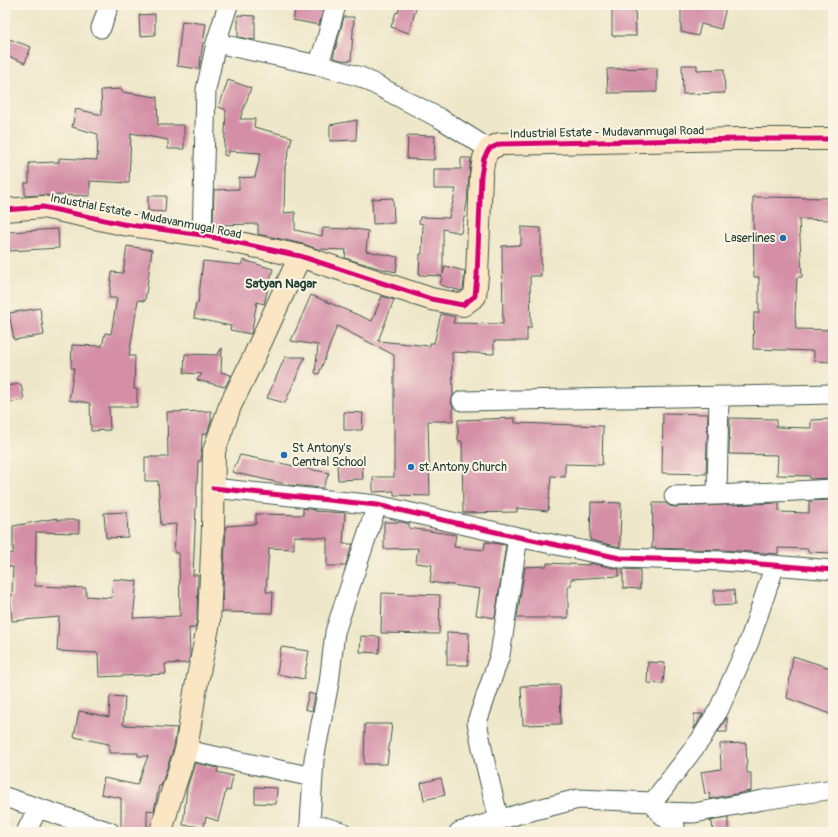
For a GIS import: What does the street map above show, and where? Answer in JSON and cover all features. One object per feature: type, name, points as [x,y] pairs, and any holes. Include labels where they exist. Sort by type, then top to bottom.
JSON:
[{"type":"street","points":[[101,28],[109,5]]},
{"type":"street","points":[[202,235],[206,90],[216,43],[228,5]]},
{"type":"street","points":[[318,65],[336,5]]},
{"type":"street","points":[[216,43],[318,65],[361,77],[441,119],[489,150]]},
{"type":"street","name":"Industrial Estate - Mudavanmugal Road","points":[[5,210],[44,206],[123,224],[202,235],[300,256],[431,299],[463,305],[474,296],[477,276],[481,176],[484,158],[489,150],[500,144],[738,139],[833,139]]},
{"type":"street","points":[[161,832],[186,750],[195,692],[209,622],[213,528],[212,488],[214,451],[230,406],[300,256]]},
{"type":"street","points":[[462,401],[833,394]]},
{"type":"street","points":[[717,495],[719,396]]},
{"type":"street","points":[[212,488],[376,505],[620,558],[723,561],[833,570]]},
{"type":"street","points":[[674,496],[833,489]]},
{"type":"street","points":[[342,832],[310,828],[314,759],[329,683],[335,632],[376,505]]},
{"type":"street","points":[[499,820],[477,722],[500,655],[518,537]]},
{"type":"street","points":[[656,807],[719,709],[749,642],[775,565]]},
{"type":"street","points":[[186,750],[313,777]]},
{"type":"street","points":[[459,832],[578,799],[656,807],[694,813],[833,789]]},
{"type":"street","points":[[5,797],[110,832]]},
{"type":"street","points":[[656,807],[674,826],[676,832]]},
{"type":"street","points":[[26,832],[38,808]]},
{"type":"building","points":[[296,5],[325,5],[319,25],[293,20]]},
{"type":"building","points":[[400,5],[417,5],[409,33],[391,27]]},
{"type":"building","points":[[612,5],[635,5],[636,36],[612,36]]},
{"type":"building","points":[[681,5],[718,5],[726,7],[721,29],[701,24],[698,36],[681,32]]},
{"type":"building","points":[[155,14],[155,35],[140,36],[139,15]]},
{"type":"building","points":[[238,15],[255,16],[255,40],[238,37]]},
{"type":"building","points":[[344,17],[354,17],[351,61],[333,58]]},
{"type":"building","points":[[182,21],[206,24],[199,69],[177,66]]},
{"type":"building","points":[[9,39],[31,47],[25,63],[5,55]]},
{"type":"building","points":[[682,65],[697,65],[697,70],[724,69],[725,93],[683,94]]},
{"type":"building","points":[[657,68],[657,92],[608,93],[607,69]]},
{"type":"building","points":[[228,80],[251,88],[240,119],[255,119],[254,127],[292,137],[285,167],[284,213],[295,212],[295,230],[322,236],[323,228],[349,228],[368,231],[366,251],[398,257],[396,272],[345,258],[346,250],[317,249],[303,244],[258,234],[258,224],[213,225],[214,190],[239,189],[239,178],[255,177],[261,153],[229,151],[227,156],[224,155],[226,110],[219,107]]},
{"type":"building","points":[[122,89],[122,92],[157,97],[158,125],[184,125],[184,149],[168,149],[168,140],[131,133],[129,183],[90,181],[90,196],[25,196],[25,183],[29,183],[29,163],[59,162],[59,158],[97,160],[98,134],[72,127],[76,109],[102,115],[101,90]]},
{"type":"building","points":[[357,120],[356,140],[330,141],[330,125]]},
{"type":"building","points":[[408,135],[435,136],[434,160],[407,159]]},
{"type":"building","points":[[461,158],[471,158],[467,202],[461,233],[443,229],[443,274],[445,266],[465,271],[463,289],[461,291],[440,285],[442,276],[419,275],[420,254],[422,254],[423,224],[419,223],[420,217],[449,218],[456,189],[434,189],[434,169],[461,169]]},
{"type":"building","points":[[148,196],[166,196],[165,212],[148,211]]},
{"type":"building","points":[[753,197],[833,198],[833,220],[799,219],[802,277],[797,277],[795,314],[796,329],[833,330],[833,362],[814,361],[814,351],[753,349],[754,313],[759,313],[759,277],[754,277]]},
{"type":"building","points":[[393,198],[394,223],[373,224],[372,199]]},
{"type":"building","points":[[521,227],[541,228],[541,276],[530,276],[531,328],[527,328],[527,341],[494,341],[494,354],[452,352],[453,395],[451,402],[453,407],[453,421],[428,421],[430,496],[394,495],[394,491],[373,492],[373,477],[394,477],[394,355],[337,326],[319,374],[315,373],[318,345],[291,341],[311,295],[372,321],[382,296],[394,300],[378,341],[430,346],[430,343],[434,343],[441,314],[455,317],[453,323],[503,324],[502,246],[521,245]]},
{"type":"building","points":[[58,229],[59,248],[9,251],[8,232]]},
{"type":"building","points":[[127,246],[152,250],[145,301],[138,300],[129,356],[135,356],[134,389],[137,389],[137,407],[109,407],[110,430],[91,431],[90,403],[69,400],[74,368],[71,368],[72,345],[102,346],[105,333],[111,334],[117,298],[109,298],[112,272],[123,273]]},
{"type":"building","points":[[243,260],[273,269],[264,304],[257,302],[251,334],[230,330],[231,326],[194,318],[196,303],[198,304],[203,261],[241,265]]},
{"type":"building","points":[[40,308],[44,335],[14,340],[9,313]]},
{"type":"building","points":[[222,348],[221,372],[231,375],[225,387],[197,380],[202,374],[184,373],[185,354],[217,355]]},
{"type":"building","points":[[285,357],[305,357],[285,403],[267,398]]},
{"type":"building","points":[[21,384],[24,400],[5,403],[5,386]]},
{"type":"building","points":[[211,411],[211,421],[207,434],[202,434],[201,461],[198,461],[193,575],[198,575],[197,620],[195,628],[189,628],[190,656],[188,663],[165,664],[166,674],[99,677],[98,653],[57,651],[59,617],[12,621],[10,596],[12,596],[13,567],[5,566],[5,553],[13,554],[13,526],[57,518],[57,520],[79,520],[79,533],[36,532],[35,586],[86,588],[86,596],[111,598],[113,579],[137,581],[133,618],[180,616],[179,553],[174,553],[176,524],[161,525],[158,481],[145,481],[145,457],[168,457],[167,412]]},
{"type":"building","points":[[344,412],[363,413],[362,430],[344,430]]},
{"type":"building","points":[[663,413],[708,414],[706,474],[662,473]]},
{"type":"building","points":[[515,418],[515,423],[603,426],[602,465],[565,464],[565,477],[551,476],[548,511],[517,508],[517,512],[463,513],[462,441],[458,441],[458,420]]},
{"type":"building","points":[[730,418],[776,419],[776,427],[811,428],[811,420],[833,419],[833,478],[810,479],[810,476],[777,475],[778,455],[729,454]]},
{"type":"building","points":[[240,455],[329,473],[323,488],[289,485],[232,472]]},
{"type":"building","points":[[362,463],[363,479],[338,480],[337,464]]},
{"type":"building","points":[[833,500],[833,553],[808,552],[808,549],[778,548],[778,554],[723,550],[652,548],[653,503],[666,503],[669,506],[674,507],[779,503],[779,512],[809,513],[809,501]]},
{"type":"building","points":[[591,502],[621,503],[620,547],[590,540]]},
{"type":"building","points":[[303,508],[315,511],[345,513],[343,544],[353,544],[345,566],[327,566],[327,538],[294,536],[294,549],[269,548],[266,592],[273,592],[272,613],[222,612],[226,526],[256,524],[256,514],[303,515]]},
{"type":"building","points":[[127,512],[128,537],[106,538],[104,513]]},
{"type":"building","points":[[384,522],[403,522],[409,524],[409,528],[456,535],[454,547],[484,550],[485,542],[506,545],[495,618],[476,615],[480,589],[430,582],[432,565],[416,563],[418,548],[384,549]]},
{"type":"building","points":[[547,563],[589,565],[589,563],[619,569],[619,576],[571,579],[571,586],[568,586],[568,618],[517,618],[525,567],[547,566]]},
{"type":"building","points":[[623,569],[640,570],[640,589],[623,588]]},
{"type":"building","points":[[714,590],[734,590],[735,605],[714,606]]},
{"type":"building","points":[[382,593],[440,595],[439,634],[381,633]]},
{"type":"building","points":[[447,632],[469,633],[468,665],[447,665]]},
{"type":"building","points":[[361,636],[380,637],[379,653],[360,652]]},
{"type":"building","points":[[281,647],[309,651],[304,679],[277,674]]},
{"type":"building","points":[[793,656],[833,669],[833,715],[787,698]]},
{"type":"building","points":[[648,662],[665,663],[663,684],[647,683]]},
{"type":"building","points":[[560,685],[561,724],[523,725],[521,686]]},
{"type":"building","points":[[309,693],[315,695],[312,711],[305,709]]},
{"type":"building","points":[[110,696],[125,697],[123,725],[177,728],[174,747],[161,786],[159,786],[154,811],[147,810],[147,831],[121,830],[121,798],[101,794],[104,778],[137,785],[148,756],[138,756],[138,753],[109,753],[109,744],[74,737],[79,711],[109,717]]},
{"type":"building","points":[[694,714],[703,714],[694,729]]},
{"type":"building","points":[[727,717],[727,732],[718,732]]},
{"type":"building","points":[[365,724],[392,724],[387,764],[364,764]]},
{"type":"building","points":[[746,743],[747,773],[751,773],[751,791],[709,799],[710,793],[705,794],[701,772],[721,769],[720,744]]},
{"type":"building","points":[[195,763],[218,768],[217,772],[233,776],[230,791],[226,790],[218,821],[206,817],[204,827],[183,825],[187,788]]},
{"type":"building","points":[[441,778],[445,795],[424,800],[421,783]]},
{"type":"building","points":[[255,787],[277,788],[276,804],[255,803]]},
{"type":"building","points":[[728,818],[728,832],[713,832],[712,822],[709,821]]},
{"type":"cycle path","points":[[5,210],[43,207],[123,224],[202,235],[300,256],[431,299],[463,305],[475,296],[481,176],[484,158],[489,149],[500,144],[738,139],[833,139]]},
{"type":"cycle path","points":[[213,488],[377,505],[518,537],[620,558],[723,561],[833,570]]},
{"type":"place","name":"Laserlines","points":[[783,238]]},
{"type":"place","name":"St Antony's Central School","points":[[284,455]]},
{"type":"place","name":"st.Antony Church","points":[[411,467]]},
{"type":"district","name":"Satyan Nagar","points":[[281,283]]}]
